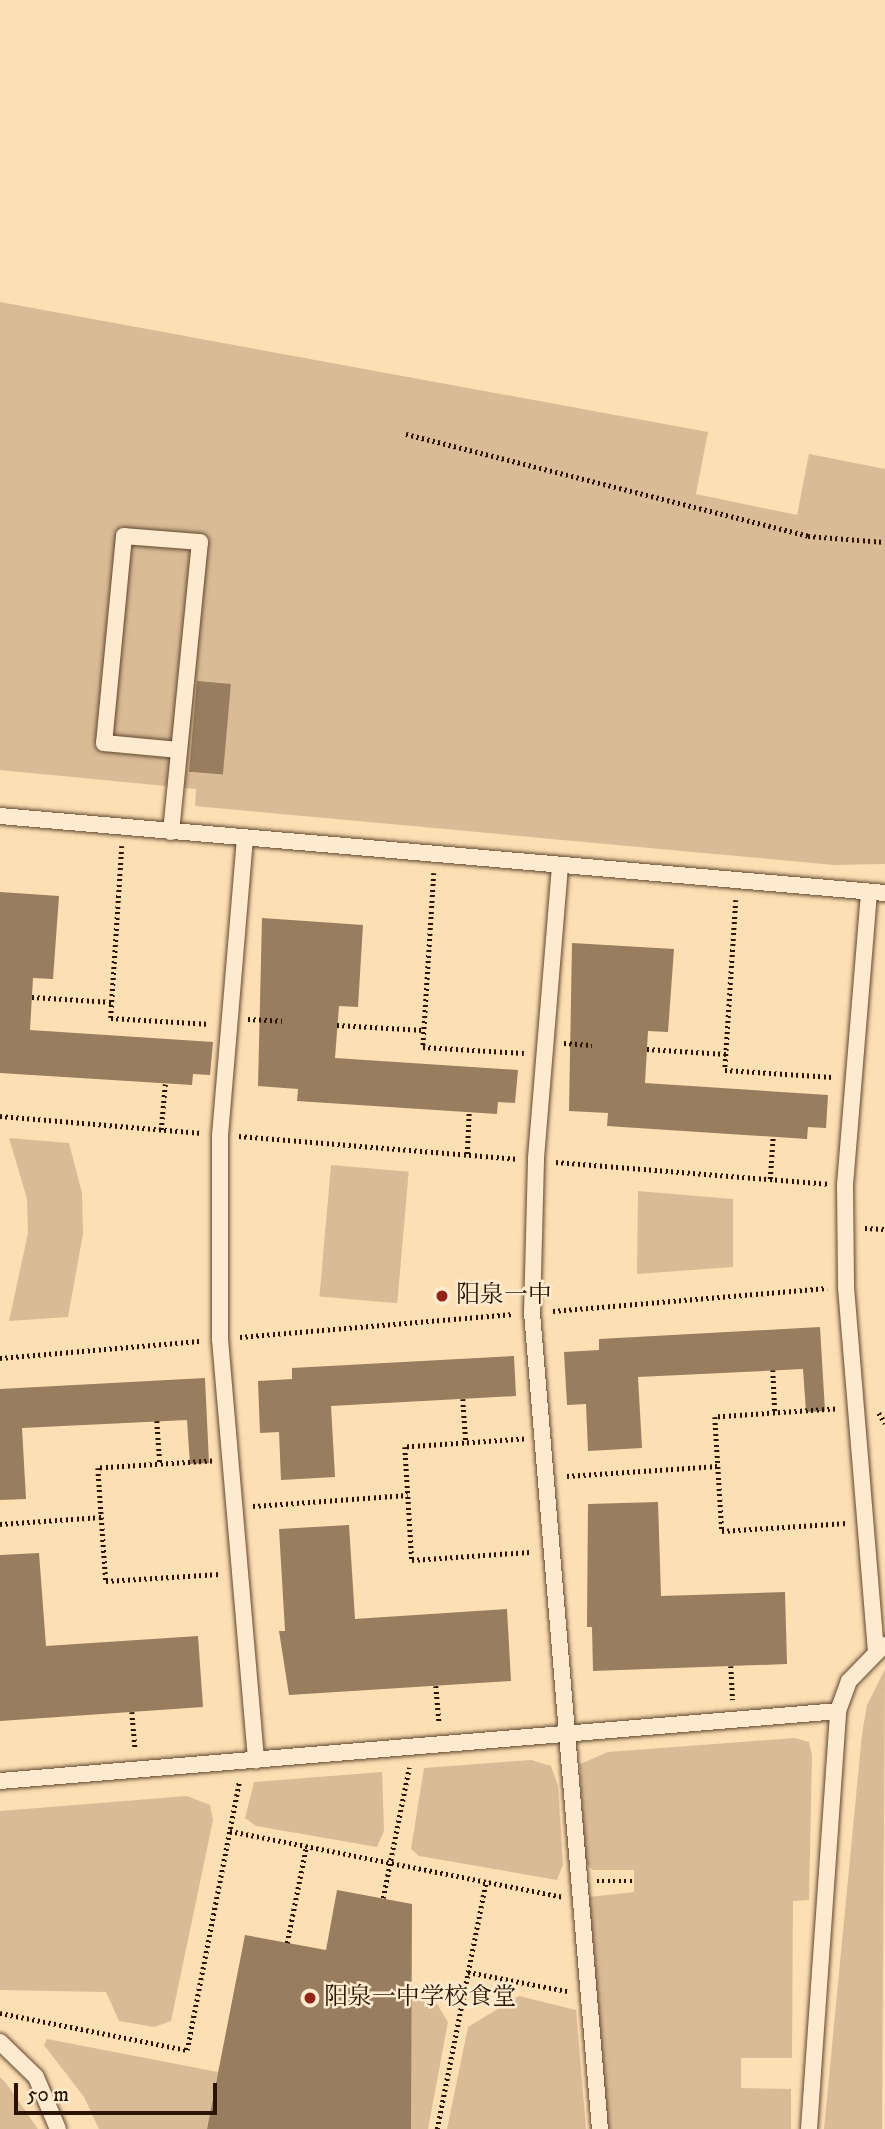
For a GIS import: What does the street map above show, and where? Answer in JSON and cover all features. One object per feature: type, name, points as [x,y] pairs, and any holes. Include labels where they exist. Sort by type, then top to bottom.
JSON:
[{"type":"lane","points":[[171,832],[200,542],[124,536],[104,743],[179,750]]},
{"type":"lane","points":[[0,816],[877,893],[854,1078],[845,1186],[846,1287],[865,1521],[880,1647],[849,1681],[838,1711],[809,2129]]},
{"type":"lane","points":[[245,838],[220,1135],[220,1339],[240,1573],[250,1760]]},
{"type":"lane","points":[[560,866],[536,1160],[531,1313],[600,2129]]},
{"type":"lane","points":[[0,1781],[838,1711]]},
{"type":"lane","points":[[0,2042],[36,2077],[58,2129]]},
{"type":"path","points":[[406,434],[808,536],[885,542]]},
{"type":"path","points":[[123,828],[111,1018],[282,1021]]},
{"type":"path","points":[[436,855],[423,1047],[544,1054]]},
{"type":"path","points":[[737,882],[725,1070],[854,1078]]},
{"type":"path","points":[[32,997],[112,1002]]},
{"type":"path","points":[[337,1025],[424,1030]]},
{"type":"path","points":[[647,1048],[726,1054]]},
{"type":"path","points":[[161,1130],[165,1084]]},
{"type":"path","points":[[467,1154],[469,1112]]},
{"type":"path","points":[[0,1116],[845,1186]]},
{"type":"path","points":[[770,1179],[773,1136]]},
{"type":"path","points":[[0,1358],[846,1287]]},
{"type":"path","points":[[773,1370],[775,1413]]},
{"type":"path","points":[[463,1399],[466,1443]]},
{"type":"path","points":[[856,1408],[715,1417],[722,1531],[865,1521]]},
{"type":"path","points":[[157,1421],[160,1464]]},
{"type":"path","points":[[542,1438],[405,1447],[412,1560],[552,1551]]},
{"type":"path","points":[[230,1459],[99,1468],[106,1581],[240,1573]]},
{"type":"path","points":[[545,1477],[718,1466]]},
{"type":"path","points":[[234,1507],[408,1495]]},
{"type":"path","points":[[0,1524],[102,1517]]},
{"type":"path","points":[[732,1666],[733,1720]]},
{"type":"path","points":[[436,1686],[440,1745]]},
{"type":"path","points":[[132,1712],[136,1770]]},
{"type":"path","points":[[383,1898],[413,1747]]},
{"type":"path","points":[[0,2013],[187,2050],[230,1831],[250,1760]]},
{"type":"path","points":[[230,1831],[581,1900]]},
{"type":"path","points":[[287,1943],[306,1847]]},
{"type":"path","points":[[437,2129],[486,1881]]},
{"type":"path","points":[[579,1881],[634,1881]]},
{"type":"path","points":[[468,1972],[589,1995]]},
{"type":"shaded area","points":[[0,302],[708,432],[696,494],[797,515],[809,454],[885,469],[885,864],[834,865],[195,806],[196,789],[0,770]]},
{"type":"shaded area","points":[[9,1138],[69,1143],[82,1193],[83,1234],[68,1317],[9,1321],[28,1233],[27,1199]]},
{"type":"shaded area","points":[[331,1165],[409,1172],[397,1303],[319,1296]]},
{"type":"shaded area","points":[[638,1191],[733,1199],[733,1267],[637,1274]]},
{"type":"shaded area","points":[[885,1669],[882,2129],[824,2129],[862,1734],[867,1705]]},
{"type":"shaded area","points":[[795,1738],[809,1742],[812,1755],[809,1900],[793,1901],[792,2058],[741,2058],[741,2088],[791,2089],[791,2129],[608,2129],[589,1897],[634,1892],[634,1870],[593,1870],[584,1863],[580,1764],[608,1752]]},
{"type":"shaded area","points":[[531,1760],[551,1766],[558,1786],[563,1865],[557,1880],[419,1856],[411,1849],[424,1768]]},
{"type":"shaded area","points":[[382,1772],[384,1831],[377,1847],[256,1826],[245,1818],[254,1782]]},
{"type":"shaded area","points":[[187,1796],[210,1805],[213,1820],[171,2021],[154,2027],[119,2021],[106,1992],[0,1990],[0,1811]]},
{"type":"shaded area","points":[[519,1996],[576,2010],[586,2129],[447,2129],[468,2027]]},
{"type":"shaded area","points":[[411,1999],[437,2004],[448,2022],[428,2129],[411,2129]]},
{"type":"shaded area","points":[[47,2039],[218,2072],[207,2129],[99,2129],[84,2097],[44,2045]]},
{"type":"shaded area","points":[[0,2077],[6,2083],[38,2129],[0,2129]]},
{"type":"building","points":[[197,681],[231,684],[223,775],[189,772]]},
{"type":"building","points":[[0,892],[59,896],[53,979],[33,978],[30,1030],[213,1042],[210,1075],[193,1074],[192,1085],[0,1073]]},
{"type":"building","points":[[262,918],[363,925],[358,1007],[339,1006],[335,1058],[518,1070],[515,1103],[498,1102],[497,1114],[297,1101],[298,1089],[258,1086]]},
{"type":"building","points":[[572,943],[674,949],[668,1032],[648,1031],[645,1083],[828,1095],[826,1128],[808,1127],[807,1139],[607,1126],[608,1113],[569,1111]]},
{"type":"building","points":[[820,1327],[825,1411],[806,1412],[803,1369],[638,1377],[642,1448],[588,1451],[586,1404],[567,1405],[564,1352],[599,1350],[599,1339]]},
{"type":"building","points":[[514,1356],[516,1396],[331,1406],[335,1477],[281,1480],[279,1432],[260,1433],[258,1381],[292,1379],[292,1368]]},
{"type":"building","points":[[205,1378],[209,1463],[190,1464],[187,1420],[22,1428],[26,1499],[0,1500],[0,1389]]},
{"type":"building","points":[[658,1502],[661,1596],[785,1592],[787,1664],[593,1671],[592,1627],[587,1627],[588,1504]]},
{"type":"building","points":[[349,1525],[355,1619],[507,1609],[511,1681],[289,1695],[279,1631],[285,1631],[279,1529]]},
{"type":"building","points":[[39,1553],[46,1646],[198,1636],[203,1707],[0,1721],[0,1555]]},
{"type":"building","points":[[337,1890],[412,1904],[411,2129],[207,2129],[245,1935],[326,1950]]},
{"type":"place","name":"阳泉一中","points":[[442,1296]]},
{"type":"place","name":"阳泉一中学校食堂","points":[[310,1998]]}]
